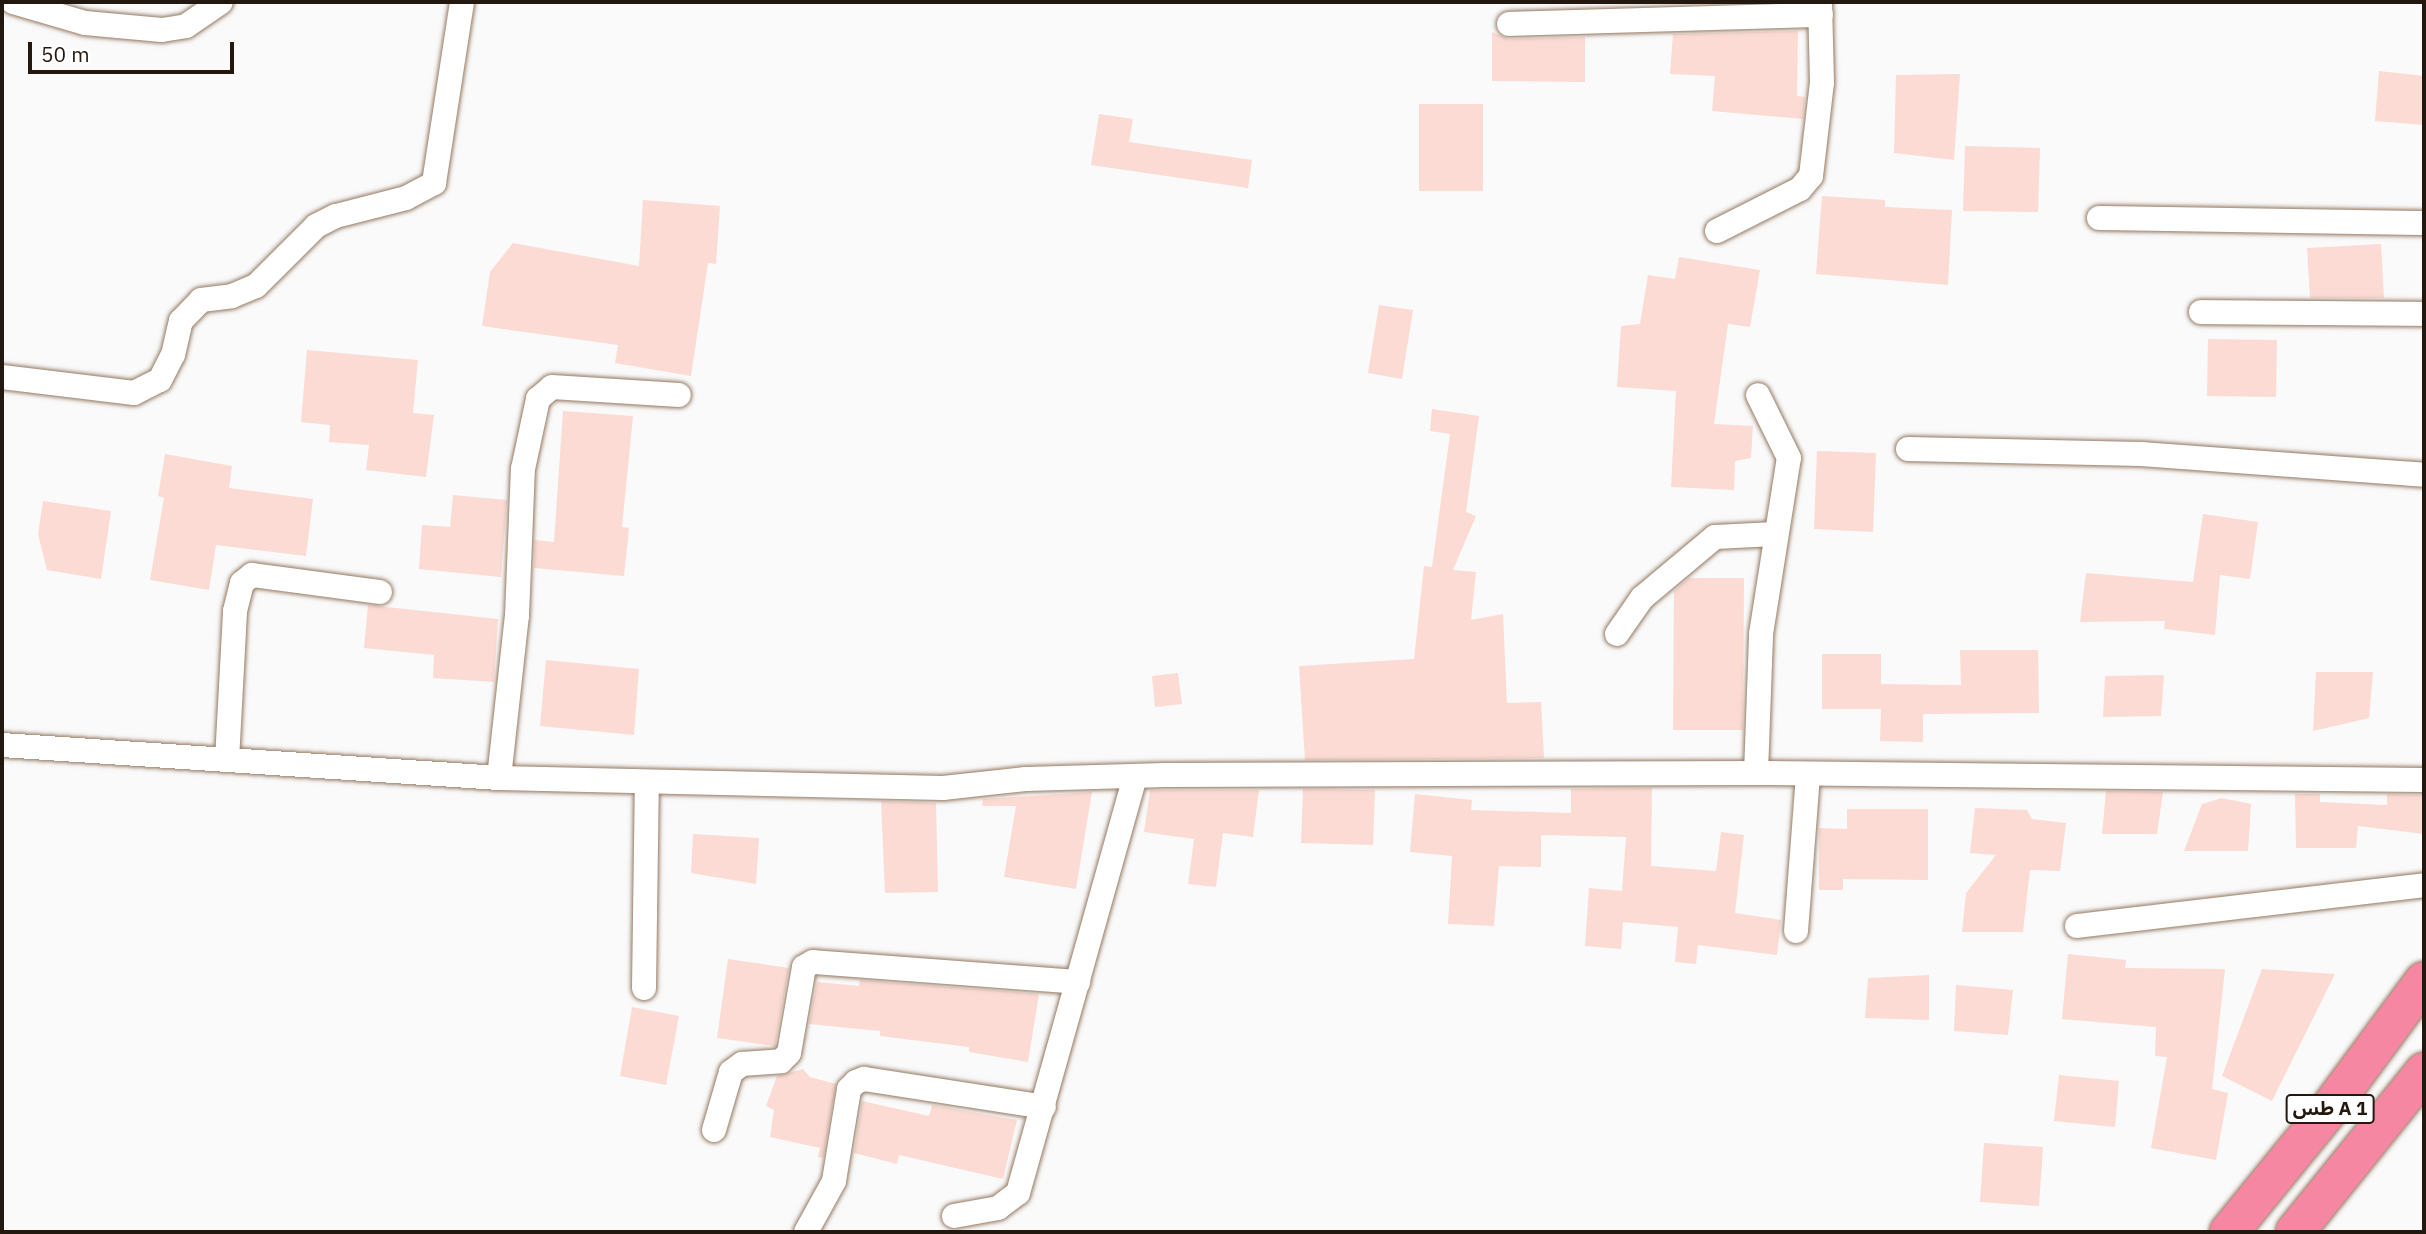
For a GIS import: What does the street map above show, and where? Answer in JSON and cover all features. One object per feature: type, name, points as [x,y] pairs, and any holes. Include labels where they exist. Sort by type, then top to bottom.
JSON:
[{"type":"highway","name":"طس A 1","points":[[2229,1232],[2330,1108],[2424,981]]},
{"type":"highway","name":"طس A 1","points":[[2295,1232],[2424,1072]]},
{"type":"street","points":[[19,3],[85,23],[162,30],[186,26],[221,2]]},
{"type":"street","points":[[2,377],[134,393],[160,380],[173,355],[181,321],[201,300],[232,296],[257,286],[316,226],[336,216],[425,191],[434,183],[461,2]]},
{"type":"street","points":[[1509,24],[1821,8],[1822,83],[1811,176],[1800,188],[1717,231]]},
{"type":"street","points":[[2099,218],[2424,223]]},
{"type":"street","points":[[2201,312],[2424,314]]},
{"type":"street","points":[[499,778],[517,616],[523,469],[538,400],[552,387],[679,396]]},
{"type":"street","points":[[1756,773],[1761,634],[1789,458],[1758,395]]},
{"type":"street","points":[[1908,449],[2141,454],[2424,475]]},
{"type":"street","points":[[1617,634],[1642,598],[1715,537],[1775,534]]},
{"type":"street","points":[[226,760],[235,611],[242,583],[252,575],[380,592]]},
{"type":"street","points":[[2,744],[499,778],[943,788],[1026,779],[1135,776],[1756,773],[2424,780]]},
{"type":"street","points":[[1796,930],[1808,774]]},
{"type":"street","points":[[954,1216],[998,1208],[1018,1193],[1135,776]]},
{"type":"street","points":[[643,988],[647,782]]},
{"type":"street","points":[[2077,926],[2424,885]]},
{"type":"street","points":[[714,1130],[731,1072],[742,1064],[780,1061],[789,1053],[804,967],[813,962],[1078,982]]},
{"type":"street","points":[[806,1232],[834,1181],[849,1089],[856,1082],[864,1079],[1044,1107]]},
{"type":"building","points":[[1798,31],[1797,96],[1805,97],[1803,119],[1712,111],[1715,76],[1670,74],[1673,34]]},
{"type":"building","points":[[1492,32],[1509,39],[1585,37],[1585,82],[1492,81]]},
{"type":"building","points":[[2379,71],[2424,76],[2424,125],[2375,121]]},
{"type":"building","points":[[1960,74],[1954,160],[1894,153],[1896,75]]},
{"type":"building","points":[[1419,104],[1483,104],[1483,191],[1419,191]]},
{"type":"building","points":[[1099,114],[1133,119],[1129,142],[1252,160],[1248,188],[1091,165]]},
{"type":"building","points":[[1965,146],[2040,148],[2038,212],[1963,211]]},
{"type":"building","points":[[1822,196],[1885,200],[1885,207],[1952,210],[1948,285],[1816,274]]},
{"type":"building","points":[[643,200],[720,206],[716,264],[708,263],[691,376],[615,363],[618,345],[482,326],[490,272],[513,243],[639,266]]},
{"type":"building","points":[[2381,244],[2384,298],[2310,298],[2307,248]]},
{"type":"building","points":[[1679,257],[1760,270],[1750,327],[1728,324],[1714,424],[1753,426],[1751,458],[1735,461],[1734,490],[1671,487],[1676,391],[1617,387],[1621,326],[1640,324],[1648,275],[1675,279]]},
{"type":"building","points":[[1379,305],[1413,310],[1402,379],[1368,373]]},
{"type":"building","points":[[2208,339],[2277,340],[2276,397],[2207,396]]},
{"type":"building","points":[[307,350],[418,360],[413,413],[434,415],[426,477],[366,470],[369,445],[329,442],[330,425],[301,422]]},
{"type":"building","points":[[1432,409],[1479,416],[1466,512],[1476,516],[1453,570],[1476,572],[1471,620],[1503,614],[1507,703],[1541,702],[1544,758],[1305,760],[1299,666],[1414,659],[1424,566],[1432,567],[1450,434],[1430,431]]},
{"type":"building","points":[[563,411],[633,416],[622,527],[629,528],[624,576],[534,568],[535,540],[554,542]]},
{"type":"building","points":[[1817,451],[1876,453],[1873,532],[1814,529]]},
{"type":"building","points":[[165,454],[232,466],[229,488],[313,499],[306,556],[216,545],[209,590],[150,580],[164,498],[158,496]]},
{"type":"building","points":[[453,495],[507,500],[501,577],[419,569],[422,525],[450,527]]},
{"type":"building","points":[[43,501],[111,511],[101,579],[47,570],[38,534]]},
{"type":"building","points":[[2203,514],[2258,522],[2250,579],[2220,575],[2215,635],[2164,629],[2165,621],[2080,622],[2086,573],[2193,582]]},
{"type":"building","points":[[1689,578],[1744,578],[1743,730],[1673,730],[1674,591]]},
{"type":"building","points":[[368,605],[498,619],[494,682],[433,678],[434,655],[364,648]]},
{"type":"building","points":[[1960,650],[2038,650],[2039,713],[1923,714],[1923,742],[1880,741],[1881,709],[1822,709],[1822,654],[1881,654],[1881,684],[1961,685]]},
{"type":"building","points":[[546,660],[639,669],[634,735],[540,726]]},
{"type":"building","points":[[2316,672],[2373,672],[2369,718],[2313,731]]},
{"type":"building","points":[[1178,673],[1182,704],[1155,707],[1152,676]]},
{"type":"building","points":[[2164,675],[2161,716],[2103,717],[2105,676]]},
{"type":"building","points":[[1652,788],[1651,866],[1716,871],[1721,832],[1744,835],[1735,913],[1781,920],[1777,955],[1698,945],[1696,964],[1675,962],[1678,927],[1623,922],[1621,949],[1585,946],[1589,888],[1622,891],[1626,837],[1541,835],[1541,867],[1499,866],[1494,926],[1448,924],[1452,856],[1410,852],[1415,794],[1472,800],[1471,810],[1571,813],[1571,789]]},
{"type":"building","points":[[1303,789],[1375,790],[1373,845],[1301,843]]},
{"type":"building","points":[[1150,790],[1259,790],[1253,837],[1223,833],[1216,887],[1188,884],[1194,839],[1144,832]]},
{"type":"building","points":[[2106,791],[2163,792],[2157,834],[2102,834]]},
{"type":"building","points":[[1092,792],[1076,889],[1004,877],[1016,806],[982,806],[983,799]]},
{"type":"building","points":[[2295,794],[2320,794],[2320,802],[2387,805],[2387,794],[2424,795],[2424,834],[2358,826],[2356,848],[2296,848]]},
{"type":"building","points":[[2222,798],[2251,804],[2248,851],[2184,851],[2202,804]]},
{"type":"building","points":[[881,801],[936,803],[938,892],[885,893]]},
{"type":"building","points":[[1975,808],[2027,810],[2032,819],[2066,823],[2060,871],[2030,870],[2023,932],[1962,932],[1966,893],[1996,855],[1970,853]]},
{"type":"building","points":[[1847,809],[1928,809],[1928,880],[1843,879],[1843,890],[1819,890],[1819,828],[1847,829]]},
{"type":"building","points":[[693,834],[759,838],[756,884],[691,873]]},
{"type":"building","points":[[2068,954],[2126,960],[2125,968],[2225,969],[2212,1089],[2228,1093],[2216,1160],[2151,1148],[2167,1057],[2155,1056],[2156,1027],[2062,1019]]},
{"type":"building","points":[[728,959],[789,968],[775,1046],[717,1038]]},
{"type":"building","points":[[2262,969],[2335,974],[2272,1101],[2222,1076]]},
{"type":"building","points":[[1929,975],[1929,1020],[1865,1018],[1868,978]]},
{"type":"building","points":[[860,980],[1039,994],[1028,1062],[969,1052],[969,1047],[880,1036],[880,1031],[809,1024],[817,982],[859,986]]},
{"type":"building","points":[[1956,985],[2013,990],[2008,1035],[1954,1031]]},
{"type":"building","points":[[632,1007],[679,1016],[666,1085],[620,1076]]},
{"type":"building","points":[[803,1069],[810,1077],[836,1084],[823,1158],[818,1157],[820,1148],[770,1137],[774,1110],[766,1106],[777,1076]]},
{"type":"building","points":[[2059,1075],[2119,1081],[2115,1127],[2054,1121]]},
{"type":"building","points":[[862,1101],[929,1116],[932,1105],[1017,1120],[1003,1179],[899,1155],[897,1164],[854,1153]]},
{"type":"building","points":[[1984,1143],[2043,1147],[2039,1206],[1980,1202]]}]
